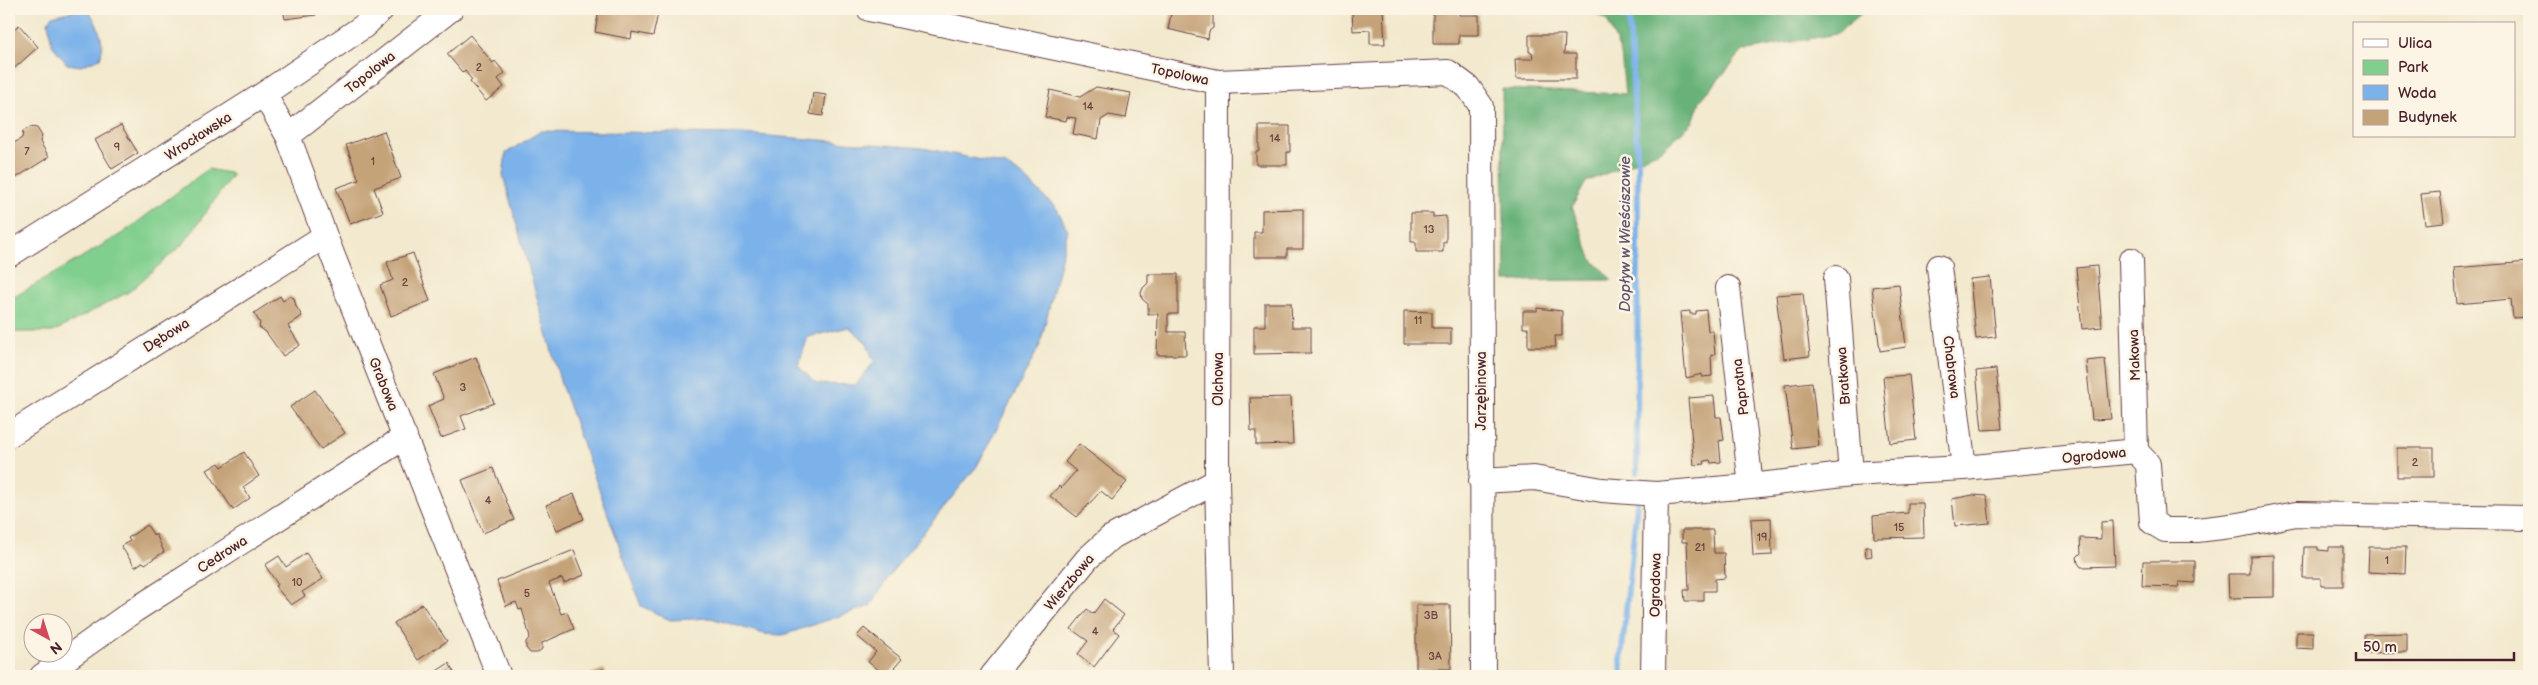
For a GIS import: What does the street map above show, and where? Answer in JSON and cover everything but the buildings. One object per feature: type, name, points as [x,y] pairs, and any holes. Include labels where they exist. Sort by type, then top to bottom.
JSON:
[{"type":"street","name":"Wrocławska","points":[[9,255],[264,94],[364,26],[382,9]]},
{"type":"street","name":"Topolowa","points":[[288,136],[452,9]]},
{"type":"street","name":"Topolowa","points":[[869,9],[1218,82],[1448,72],[1468,87],[1481,106]]},
{"type":"street","name":"Olchowa","points":[[1218,82],[1217,481],[1222,676]]},
{"type":"street","name":"Grabowa","points":[[264,94],[288,136],[325,236],[499,676]]},
{"type":"street","name":"Jarzębinowa","points":[[1481,106],[1482,676]]},
{"type":"street","name":"Dębowa","points":[[9,435],[325,236]]},
{"type":"street","name":"Makowa","points":[[2131,260],[2136,451]]},
{"type":"street","name":"Chabrowa","points":[[1939,267],[1964,468]]},
{"type":"street","name":"Bratkowa","points":[[1836,278],[1851,474]]},
{"type":"street","name":"Paprotna","points":[[1728,288],[1752,486]]},
{"type":"street","name":"Cedrowa","points":[[42,676],[135,610],[405,437]]},
{"type":"street","name":"Ogrodowa","points":[[1481,481],[1534,478],[1602,490],[1656,494],[1752,486],[1851,474],[1964,468],[2136,451],[2148,464],[2152,522],[2166,530],[2197,530],[2239,526],[2296,514],[2529,518]]},
{"type":"street","name":"Wierzbowa","points":[[992,676],[1087,559],[1110,538],[1217,481]]},
{"type":"street","name":"Ogrodowa","points":[[1653,676],[1656,494]]},
{"type":"green space","points":[[1587,9],[1867,9],[1836,34],[1743,51],[1700,101],[1693,122],[1662,150],[1586,182],[1572,207],[1591,258],[1612,280],[1505,281],[1502,89],[1625,94],[1621,53],[1607,20]]},
{"type":"green space","points":[[208,169],[233,174],[184,243],[130,291],[53,332],[9,332],[9,300],[123,233]]},
{"type":"water","points":[[88,9],[97,26],[100,33],[102,52],[100,58],[81,66],[67,64],[52,45],[48,22],[52,16]]},
{"type":"water","points":[[541,131],[743,134],[923,148],[1006,165],[1024,177],[1057,209],[1068,230],[1040,345],[977,466],[891,573],[870,606],[783,635],[764,634],[711,618],[670,620],[641,606],[561,384],[503,175],[506,153]],"holes":[[[849,327],[867,343],[874,362],[856,385],[817,384],[798,366],[808,337]]]},
{"type":"waterway","name":"Dopływ w Wieściszowie","points":[[1608,9],[1629,20],[1638,164],[1637,472]]},
{"type":"waterway","points":[[1629,20],[1639,9]]},
{"type":"waterway","name":"Dopływ w Wieściszowie","points":[[1622,676],[1621,659],[1637,503]]}]
